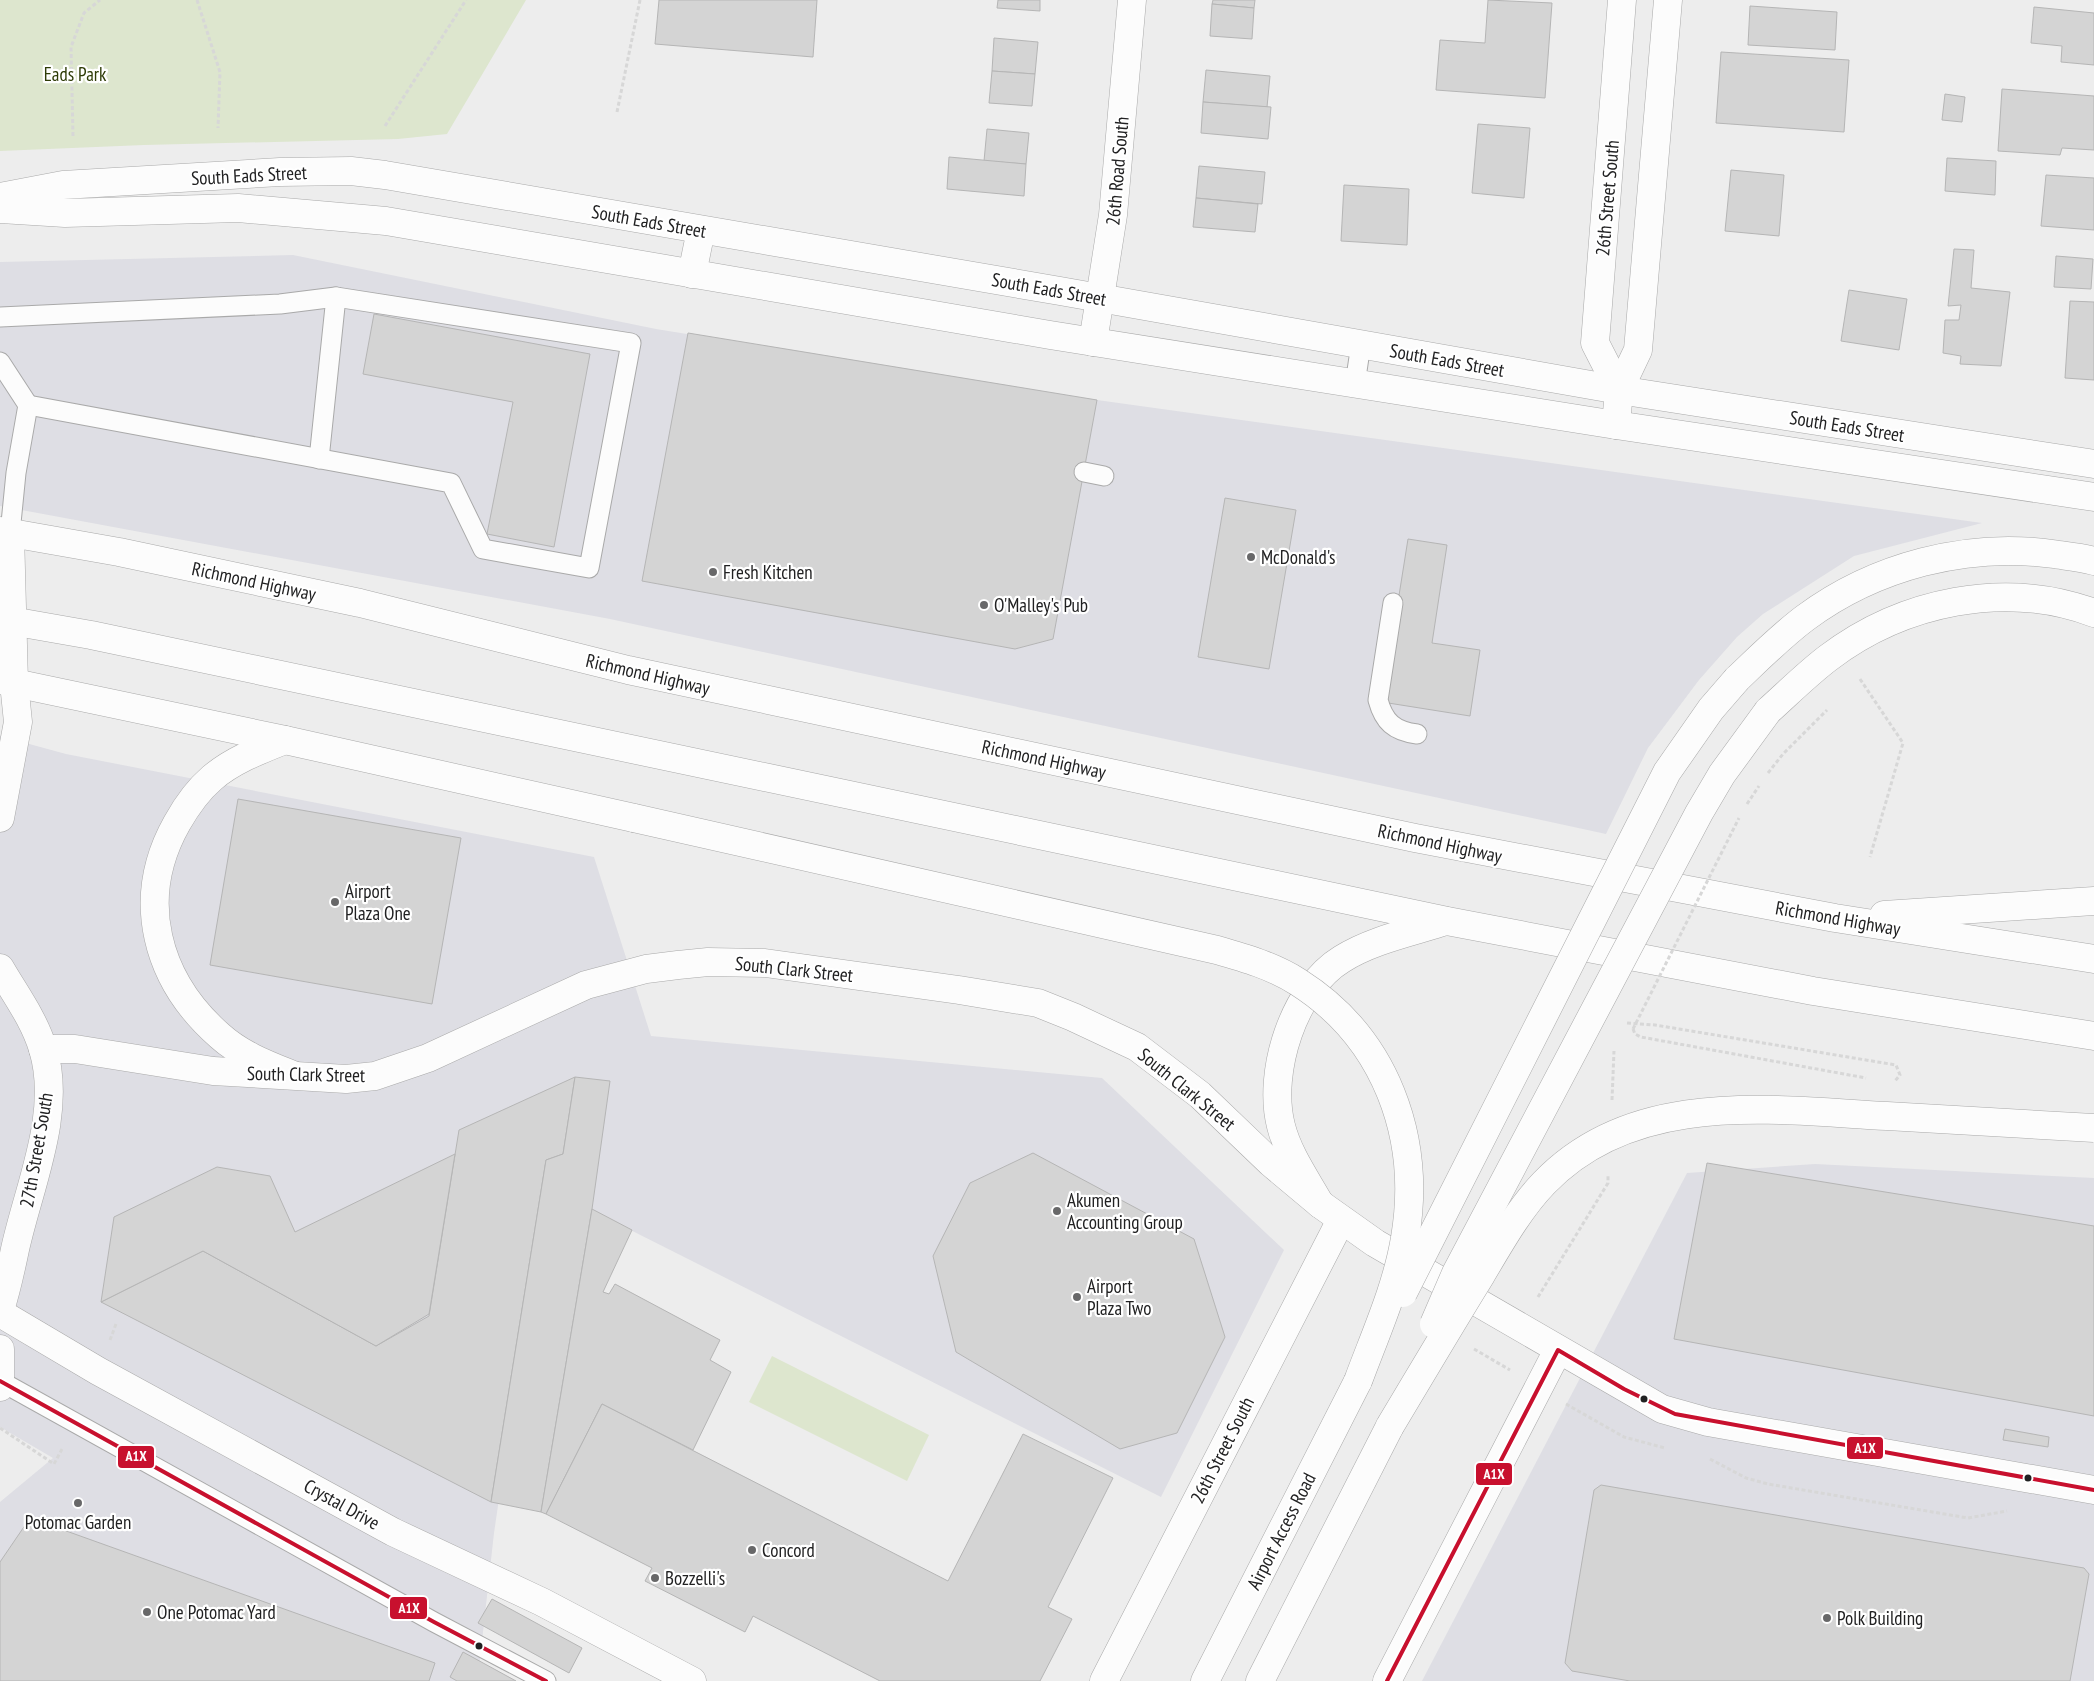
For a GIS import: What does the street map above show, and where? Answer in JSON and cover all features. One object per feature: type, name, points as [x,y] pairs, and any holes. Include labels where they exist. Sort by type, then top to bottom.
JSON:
[{"type":"main road","name":"26th Road South","points":[[1093,342],[1113,215],[1132,0]]},
{"type":"main road","name":"26th Street South","points":[[1619,390],[1595,343],[1622,0]]},
{"type":"main road","points":[[1616,425],[1619,390],[1638,350],[1668,0]]},
{"type":"main road","name":"South Eads Street","points":[[0,197],[62,185],[280,172],[351,171],[425,181],[1619,390],[2094,464]]},
{"type":"main road","name":"South Eads Street","points":[[0,209],[65,213],[238,208],[341,216],[422,227],[1093,342],[1616,425],[2094,497]]},
{"type":"main road","points":[[692,274],[701,230]]},
{"type":"main road","points":[[0,818],[18,722],[7,681],[5,532]]},
{"type":"main road","name":"Richmond Highway","points":[[5,532],[119,552],[322,595],[628,670],[1332,821],[1538,863],[1835,918],[2094,959]]},
{"type":"main road","points":[[1358,1381],[1667,772],[1711,709],[1737,679],[1806,618],[1866,583],[1907,566],[1941,558],[2004,550],[2044,552],[2094,561]]},
{"type":"main road","points":[[1260,1681],[1390,1426],[1456,1273],[1694,821],[1722,774],[1768,711],[1828,658],[1865,634],[1900,617],[1936,605],[1974,598],[2009,597],[2072,605],[2094,613]]},
{"type":"main road","points":[[7,621],[92,635],[1447,921],[1803,989],[2094,1036]]},
{"type":"main road","points":[[7,681],[285,740],[1217,950],[1250,959],[1274,970],[1297,982],[1338,1014],[1373,1057],[1400,1114],[1406,1146],[1409,1209],[1405,1239],[1396,1275],[1358,1381]]},
{"type":"main road","points":[[285,740],[232,764],[212,778],[198,792],[184,811],[162,854],[154,902],[159,942],[170,972],[184,995],[202,1018],[221,1037],[242,1051],[294,1075]]},
{"type":"main road","points":[[1835,918],[2094,901]]},
{"type":"main road","points":[[1320,1204],[1287,1146],[1280,1124],[1277,1104],[1280,1069],[1296,1013],[1317,978],[1342,958],[1374,945],[1447,921]]},
{"type":"main road","name":"South Clark Street","points":[[43,1048],[75,1049],[213,1071],[346,1079],[375,1076],[428,1058],[586,985],[646,969],[708,962],[765,963],[1023,1000],[1055,1009],[1091,1024],[1137,1047],[1178,1077],[1221,1113],[1271,1163],[1341,1220],[1375,1243],[1662,1409],[1692,1418],[2094,1490]]},
{"type":"main road","name":"27th Street South","points":[[0,968],[30,1018],[43,1048],[48,1070],[46,1120],[34,1181],[0,1311]]},
{"type":"main road","points":[[1390,1426],[1475,1284],[1524,1207],[1545,1182],[1571,1160],[1624,1130],[1680,1114],[1741,1109],[2094,1128]]},
{"type":"main road","name":"26th Street South","points":[[1104,1681],[1341,1220]]},
{"type":"main road","name":"Crystal Drive","points":[[0,1311],[98,1371],[393,1532],[542,1602],[692,1681]]},
{"type":"main road","points":[[0,1349],[0,1383]]},
{"type":"main road","points":[[1387,1681],[1558,1350]]},
{"type":"main road","name":"Airport Access Road","points":[[1205,1681],[1358,1381]]},
{"type":"lane","points":[[0,316],[280,304],[336,297],[631,343],[589,568],[483,549],[451,483],[28,405]]},
{"type":"lane","points":[[318,460],[336,297]]},
{"type":"lane","points":[[1356,384],[1361,344]]},
{"type":"lane","points":[[0,362],[28,405],[5,532]]},
{"type":"lane","points":[[1084,472],[1104,476]]},
{"type":"lane","points":[[1393,603],[1378,700],[1381,710],[1389,722],[1400,731],[1417,734]]},
{"type":"lane","points":[[0,1383],[425,1617],[546,1681]]},
{"type":"path","points":[[73,136],[71,47],[84,14],[100,0]]},
{"type":"path","points":[[197,0],[220,72],[218,128]]},
{"type":"path","points":[[385,126],[466,0]]},
{"type":"path","points":[[618,112],[640,0]]},
{"type":"path","points":[[1862,682],[1903,743],[1870,857]]},
{"type":"path","points":[[1746,804],[1783,754],[1828,710]]},
{"type":"path","points":[[1741,813],[1633,1029],[1635,1034],[1873,1080]]},
{"type":"path","points":[[1655,1025],[1896,1065],[1900,1075],[1892,1083]]},
{"type":"path","points":[[1566,1404],[1624,1437],[1668,1448]]},
{"type":"path","points":[[1702,1457],[1757,1481],[1968,1518],[2012,1510]]},
{"type":"shaded area","points":[[293,255],[656,329],[1097,400],[1982,523],[1854,556],[1763,614],[1737,637],[1699,680],[1648,748],[1606,834],[610,619],[0,506],[0,262]]},
{"type":"shaded area","points":[[0,736],[66,754],[594,857],[651,1036],[1102,1078],[1284,1250],[1161,1497],[545,1187],[494,1533],[478,1677],[484,1681],[0,1681],[0,1502],[53,1458],[0,1427]]},
{"type":"shaded area","points":[[1815,1164],[2094,1178],[2094,1681],[1422,1681],[1687,1173]]},
{"type":"green space","name":"Eads Park","points":[[0,0],[526,0],[447,134],[398,139],[144,145],[0,151]]},
{"type":"green space","points":[[772,1356],[929,1435],[907,1481],[749,1402]]},
{"type":"building","points":[[659,0],[817,0],[813,57],[655,44]]},
{"type":"building","points":[[998,0],[1040,0],[1040,11],[997,8]]},
{"type":"building","points":[[1213,0],[1255,0],[1254,8],[1212,4]]},
{"type":"building","points":[[1488,0],[1552,3],[1545,98],[1436,90],[1440,40],[1485,43]]},
{"type":"building","points":[[1212,4],[1254,8],[1252,39],[1210,36]]},
{"type":"building","points":[[1750,6],[1837,12],[1835,50],[1748,45]]},
{"type":"building","points":[[2034,7],[2094,13],[2094,65],[2061,62],[2062,46],[2031,43]]},
{"type":"building","points":[[994,38],[1038,42],[1035,74],[992,71]]},
{"type":"building","points":[[1721,52],[1849,60],[1844,132],[1716,123]]},
{"type":"building","points":[[1206,70],[1270,76],[1267,107],[1203,102]]},
{"type":"building","points":[[992,71],[1035,74],[1032,106],[989,103]]},
{"type":"building","points":[[2002,89],[2094,96],[2094,150],[2062,148],[2060,155],[1998,151]]},
{"type":"building","points":[[1945,94],[1965,97],[1962,122],[1942,120]]},
{"type":"building","points":[[1203,102],[1271,107],[1268,139],[1201,133]]},
{"type":"building","points":[[1478,124],[1530,128],[1524,198],[1472,193]]},
{"type":"building","points":[[987,129],[1029,133],[1026,164],[984,161]]},
{"type":"building","points":[[949,157],[1026,164],[1024,196],[947,189]]},
{"type":"building","points":[[1947,158],[1996,161],[1995,195],[1945,191]]},
{"type":"building","points":[[1199,166],[1265,172],[1262,204],[1196,198]]},
{"type":"building","points":[[1731,170],[1784,175],[1779,236],[1725,231]]},
{"type":"building","points":[[2046,175],[2094,178],[2094,230],[2041,226]]},
{"type":"building","points":[[1344,185],[1409,189],[1407,245],[1341,241]]},
{"type":"building","points":[[1196,198],[1258,204],[1255,232],[1193,227]]},
{"type":"building","points":[[1954,249],[1974,250],[1971,288],[2010,292],[2001,366],[1960,364],[1961,356],[1943,353],[1945,320],[1959,320],[1961,305],[1948,306]]},
{"type":"building","points":[[2056,256],[2093,259],[2091,289],[2054,287]]},
{"type":"building","points":[[1849,290],[1907,299],[1899,350],[1841,341]]},
{"type":"building","points":[[2070,301],[2094,302],[2094,380],[2065,378]]},
{"type":"building","points":[[374,314],[590,354],[554,547],[487,534],[513,402],[363,374]]},
{"type":"building","points":[[688,333],[1097,400],[1053,639],[1015,649],[642,581]]},
{"type":"building","name":"McDonald's","points":[[1225,498],[1296,510],[1269,669],[1198,657]]},
{"type":"building","points":[[1408,539],[1447,545],[1432,643],[1480,650],[1470,716],[1382,702]]},
{"type":"building","name":"Airport Plaza One","points":[[238,799],[461,838],[432,1004],[210,965]]},
{"type":"building","points":[[575,1077],[563,1154],[546,1160],[491,1502],[101,1302],[203,1251],[376,1346],[429,1316],[459,1130]]},
{"type":"building","points":[[575,1077],[610,1081],[592,1209],[541,1512],[491,1502],[546,1160],[563,1154]]},
{"type":"building","name":"Airport Plaza Two","points":[[1033,1153],[1194,1239],[1225,1337],[1177,1433],[1120,1449],[956,1352],[933,1256],[970,1183]]},
{"type":"building","points":[[455,1154],[429,1314],[376,1346],[203,1251],[101,1302],[114,1217],[217,1167],[270,1176],[295,1232]]},
{"type":"building","points":[[1707,1163],[2094,1226],[2094,1416],[1674,1339]]},
{"type":"building","points":[[592,1209],[632,1230],[603,1292],[609,1294],[615,1284],[720,1340],[710,1360],[731,1372],[693,1450],[602,1404],[546,1514],[541,1512]]},
{"type":"building","name":"Concord","points":[[602,1404],[948,1581],[1023,1434],[1113,1478],[1048,1607],[1072,1619],[1040,1681],[880,1681],[753,1616],[745,1632],[645,1581],[652,1568],[546,1514]]},
{"type":"building","points":[[2005,1429],[2049,1437],[2048,1447],[2003,1440]]},
{"type":"building","name":"Polk Building","points":[[1601,1485],[2084,1568],[2089,1574],[2070,1681],[1630,1681],[1572,1671],[1565,1663],[1594,1490]]},
{"type":"building","name":"One Potomac Yard","points":[[30,1518],[435,1663],[429,1681],[0,1681],[0,1562]]},
{"type":"building","points":[[492,1599],[582,1648],[569,1673],[478,1623]]},
{"type":"building","points":[[463,1652],[516,1681],[457,1681],[450,1677]]},
{"type":"transit line","name":"A1X","points":[[1387,1681],[1558,1350],[1624,1389],[1675,1414],[2094,1490]]},
{"type":"transit line","name":"A1X","points":[[0,1381],[434,1622],[546,1681]]},
{"type":"place","name":"McDonald's","points":[[1251,557]]},
{"type":"place","name":"Fresh Kitchen","points":[[713,572]]},
{"type":"place","name":"O'Malley's Pub","points":[[984,605]]},
{"type":"place","name":"Airport Plaza One","points":[[335,902]]},
{"type":"place","name":"Akumen Accounting Group","points":[[1057,1211]]},
{"type":"place","name":"Airport Plaza Two","points":[[1077,1297]]},
{"type":"place","name":"Potomac Garden","points":[[78,1503]]},
{"type":"place","name":"Concord","points":[[752,1550]]},
{"type":"place","name":"Bozzelli's","points":[[655,1578]]},
{"type":"place","name":"One Potomac Yard","points":[[147,1612]]},
{"type":"place","name":"Polk Building","points":[[1827,1618]]}]
